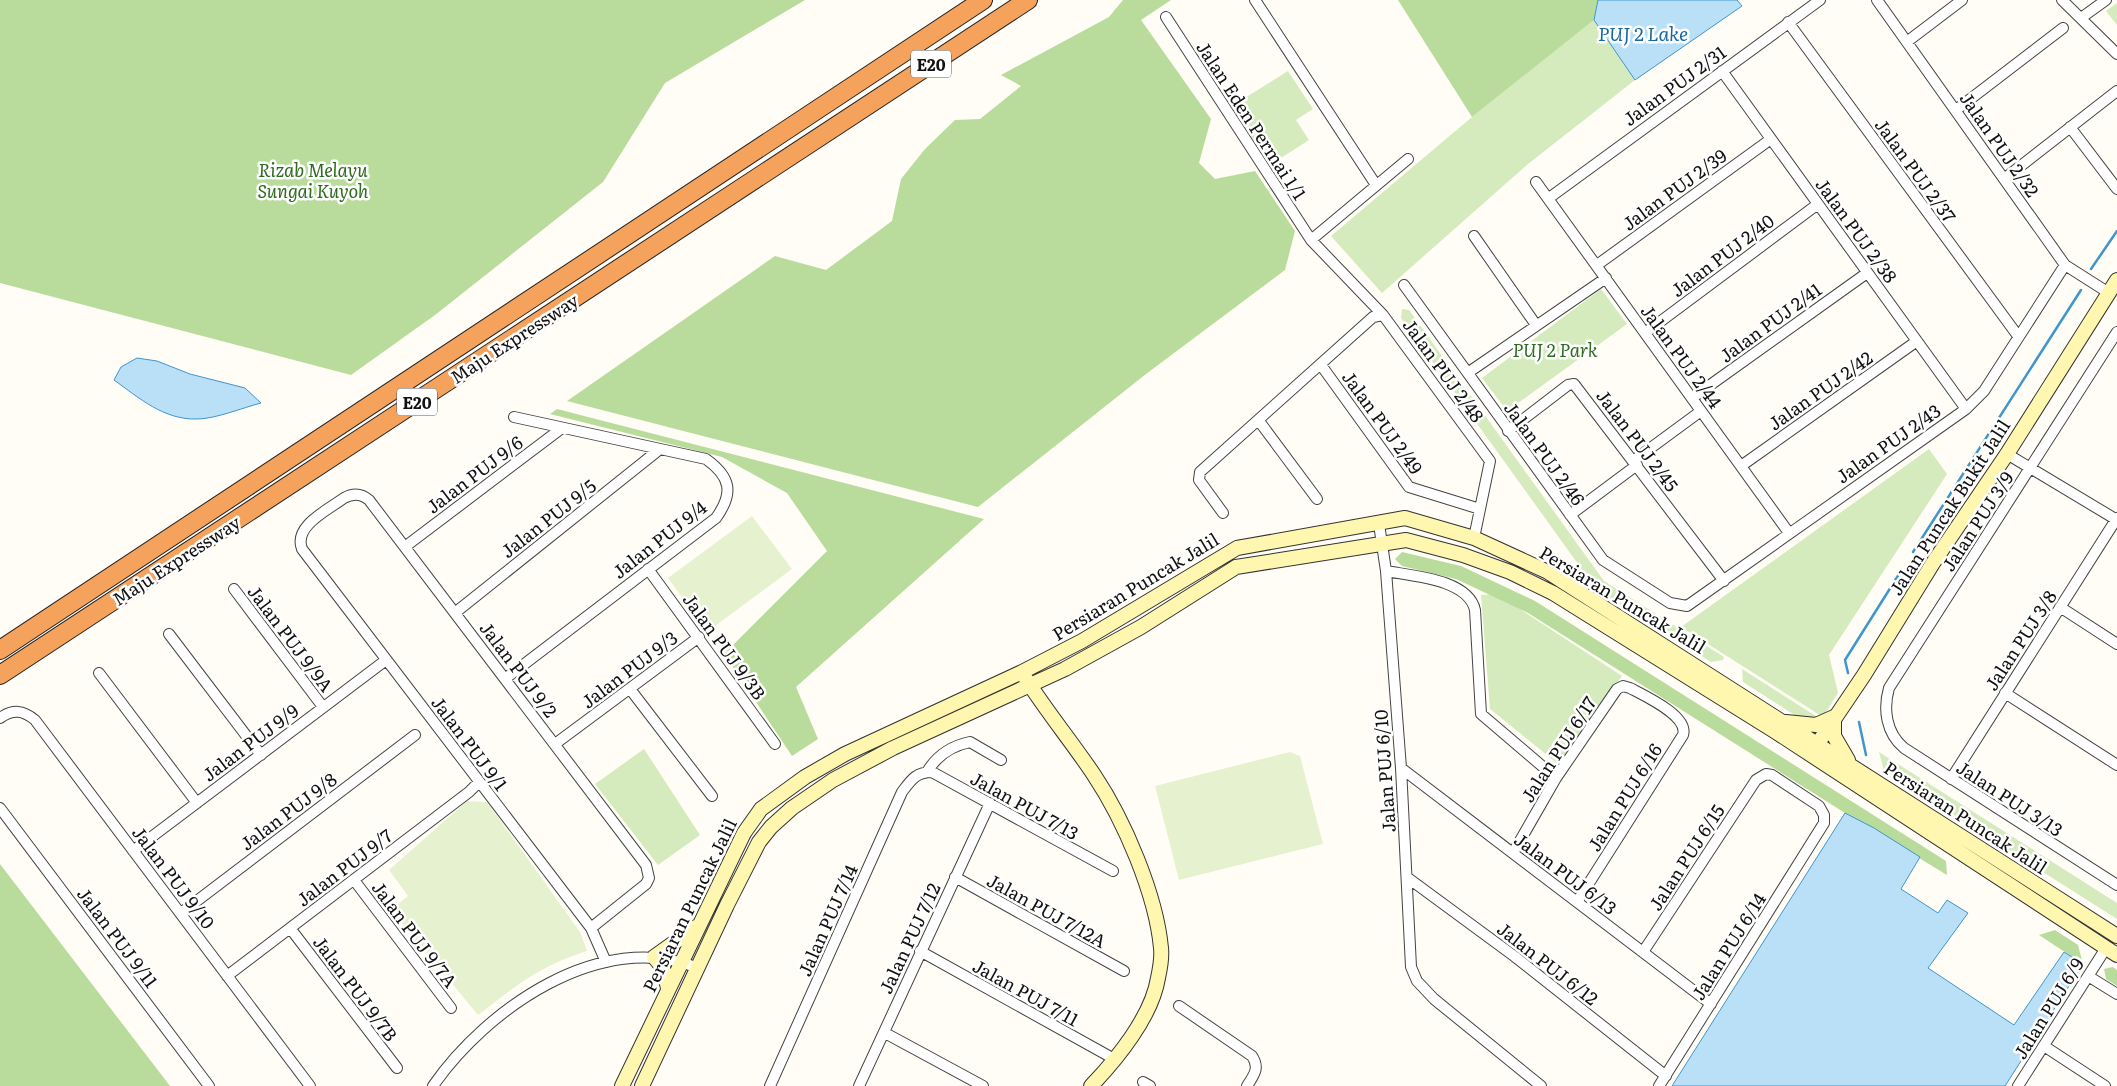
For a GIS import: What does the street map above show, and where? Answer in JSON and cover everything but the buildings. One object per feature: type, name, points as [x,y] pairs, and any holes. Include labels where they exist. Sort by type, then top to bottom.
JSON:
[{"type":"highway","name":"Maju Expressway","points":[[0,650],[983,0]]},
{"type":"highway","name":"Maju Expressway","points":[[0,675],[1028,0]]},
{"type":"main road","name":"Jalan Puncak Bukit Jalil","points":[[1814,749],[1864,675],[1933,563],[2007,454],[2117,280]]},
{"type":"main road","name":"Persiaran Puncak Jalil","points":[[622,1086],[681,961],[752,820],[781,793],[845,754],[1022,672],[1113,624],[1150,598],[1237,548],[1405,518],[1474,538],[1548,572],[1783,721],[1814,749],[1853,766],[2117,936]]},
{"type":"main road","name":"Persiaran Puncak Jalil","points":[[642,1086],[759,842],[771,827],[792,808],[833,780],[893,748],[1055,675],[1141,627],[1236,567],[1406,540],[1463,555],[1510,572],[1553,593],[1814,749],[2111,951]]},
{"type":"main road","points":[[1022,672],[1047,711],[1094,775],[1130,842],[1154,911],[1162,949],[1158,980],[1146,1010],[1116,1060],[1091,1086]]},
{"type":"main road","points":[[1047,711],[1047,690],[1055,675]]},
{"type":"main road","points":[[1007,697],[1029,699],[1047,711]]},
{"type":"main road","points":[[1783,721],[1816,725],[1834,717],[1834,736],[1839,747],[1853,766]]},
{"type":"main road","points":[[668,988],[663,968],[654,957],[700,924]]},
{"type":"street","points":[[1255,0],[1376,186]]},
{"type":"street","name":"Jalan PUJ 2/31","points":[[1549,198],[1820,0]]},
{"type":"street","name":"Jalan PUJ 2/32","points":[[1877,0],[1908,41],[2064,265],[2109,293]]},
{"type":"street","points":[[1908,41],[1962,0]]},
{"type":"street","points":[[2062,0],[2117,54]]},
{"type":"street","points":[[2081,18],[2106,0]]},
{"type":"street","name":"Jalan Eden Permai 1/1","points":[[1166,17],[1311,240],[1383,315]]},
{"type":"street","name":"Jalan PUJ 2/37","points":[[1788,22],[2018,336]]},
{"type":"street","points":[[1956,110],[2063,28]]},
{"type":"street","name":"Jalan PUJ 2/38","points":[[1722,71],[1966,409]]},
{"type":"street","points":[[2004,179],[2117,91]]},
{"type":"street","points":[[2070,127],[2117,189]]},
{"type":"street","name":"Jalan PUJ 2/39","points":[[1597,264],[1771,139]]},
{"type":"street","points":[[1311,240],[1408,159]]},
{"type":"street","name":"Jalan PUJ 2/44","points":[[1536,182],[1789,532]]},
{"type":"street","name":"Jalan PUJ 2/40","points":[[1645,333],[1818,204]]},
{"type":"street","points":[[1474,236],[1536,325]]},
{"type":"street","name":"Jalan PUJ 2/43","points":[[1687,606],[1789,532],[1966,409],[1984,391],[2064,265]]},
{"type":"street","name":"Jalan PUJ 2/41","points":[[1692,398],[1867,272]]},
{"type":"street","name":"Jalan PUJ 2/48","points":[[1469,372],[1606,278]]},
{"type":"street","name":"Jalan PUJ 2/46","points":[[1404,285],[1469,372],[1508,431],[1607,564],[1670,603],[1687,606]]},
{"type":"street","name":"Jalan PUJ 2/48","points":[[1222,513],[1198,477],[1200,472],[1373,317],[1383,315],[1489,460],[1474,538]]},
{"type":"street","name":"Jalan PUJ 3/9","points":[[1892,733],[1886,708],[1889,688],[2117,332]]},
{"type":"street","name":"Jalan PUJ 2/42","points":[[1741,466],[1917,341]]},
{"type":"street","name":"Jalan PUJ 2/49","points":[[1321,365],[1409,487],[1480,509]]},
{"type":"street","name":"Jalan PUJ 2/45","points":[[1508,431],[1568,385],[1574,384],[1724,581]]},
{"type":"street","points":[[1570,515],[1702,412]]},
{"type":"street","name":"Jalan PUJ 9/4","points":[[506,678],[716,518],[723,508],[728,494],[724,477],[706,459],[514,417]]},
{"type":"street","points":[[1259,421],[1317,499]]},
{"type":"street","name":"Jalan PUJ 9/6","points":[[406,546],[562,428]]},
{"type":"street","name":"Jalan PUJ 9/5","points":[[456,612],[660,449]]},
{"type":"street","points":[[2007,454],[2117,519]]},
{"type":"street","name":"Jalan PUJ 9/2","points":[[302,549],[300,539],[303,529],[344,498],[355,494],[365,496],[370,500],[406,546],[646,865],[649,878],[641,889],[590,928]]},
{"type":"street","name":"Jalan PUJ 3/8","points":[[1951,779],[2117,519]]},
{"type":"street","name":"Jalan PUJ 6/10","points":[[1379,524],[1386,571],[1401,768],[1411,967],[1417,981],[1441,1005],[1541,1086]]},
{"type":"street","name":"Jalan PUJ 9/1","points":[[302,549],[590,928],[606,962]]},
{"type":"street","name":"Jalan PUJ 9/3B","points":[[648,569],[775,744]]},
{"type":"street","points":[[1386,571],[1431,580],[1458,588],[1470,596],[1475,610],[1481,714],[1556,778]]},
{"type":"street","name":"Jalan PUJ 9/9A","points":[[234,589],[323,707]]},
{"type":"street","points":[[2060,607],[2117,644]]},
{"type":"street","points":[[169,634],[261,754]]},
{"type":"street","name":"Jalan PUJ 9/3","points":[[555,744],[699,637]]},
{"type":"street","name":"Jalan PUJ 9/9","points":[[133,851],[386,660]]},
{"type":"street","points":[[99,674],[197,803]]},
{"type":"street","name":"Jalan PUJ 6/17","points":[[1513,853],[1556,778],[1617,689],[1623,686],[1630,688],[1670,712],[1683,724],[1685,729],[1683,736]]},
{"type":"street","points":[[630,689],[712,796]]},
{"type":"street","points":[[2005,693],[2117,765]]},
{"type":"street","name":"Jalan PUJ 9/10","points":[[0,718],[16,711],[35,720],[310,1086]]},
{"type":"street","name":"Jalan PUJ 3/13","points":[[1892,733],[1896,742],[1904,748],[2117,885]]},
{"type":"street","name":"Jalan PUJ 9/8","points":[[180,913],[415,735]]},
{"type":"street","name":"Jalan PUJ 6/16","points":[[1577,902],[1683,736]]},
{"type":"street","name":"Jalan PUJ 7/14","points":[[770,1086],[902,792],[913,778],[924,772],[945,752],[970,742],[1001,760]]},
{"type":"street","name":"Jalan PUJ 6/13","points":[[1401,768],[1711,1004]]},
{"type":"street","name":"Jalan PUJ 7/13","points":[[924,772],[932,772],[1112,871]]},
{"type":"street","name":"Jalan PUJ 6/14","points":[[1659,1086],[1824,823],[1824,814],[1820,806],[1778,778],[1766,774],[1756,780]]},
{"type":"street","name":"Jalan PUJ 6/15","points":[[1643,952],[1756,780]]},
{"type":"street","name":"Jalan PUJ 9/7","points":[[227,976],[469,792],[479,782]]},
{"type":"street","name":"Jalan PUJ 7/12","points":[[859,1086],[990,803]]},
{"type":"street","name":"Jalan PUJ 9/11","points":[[0,808],[209,1086]]},
{"type":"street","name":"Jalan PUJ 7/12A","points":[[955,877],[1124,971]]},
{"type":"street","name":"Jalan PUJ 6/12","points":[[1408,878],[1514,956],[1666,1076]]},
{"type":"street","name":"Jalan PUJ 9/7A","points":[[354,880],[451,1008]]},
{"type":"street","name":"Jalan PUJ 9/7B","points":[[290,928],[397,1068]]},
{"type":"street","name":"Jalan PUJ 7/11","points":[[920,951],[1116,1060]]},
{"type":"street","name":"Jalan PUJ 6/9","points":[[2018,1086],[2088,976],[2111,951]]},
{"type":"street","points":[[433,1086],[472,1039],[530,993],[570,973],[606,962],[654,957],[681,961],[698,968]]},
{"type":"street","points":[[2088,976],[2117,994]]},
{"type":"street","points":[[1179,1006],[1252,1056],[1256,1061],[1257,1070],[1247,1086]]},
{"type":"street","points":[[885,1033],[983,1086]]},
{"type":"street","points":[[2044,1046],[2105,1086]]},
{"type":"green space","name":"Rizab Melayu Sungai Kuyoh","points":[[0,0],[805,0],[665,83],[603,182],[435,315],[351,375],[0,283]]},
{"type":"green space","points":[[1123,0],[1171,0],[1141,20],[1211,119],[1199,163],[1215,179],[1255,171],[1295,231],[1285,270],[1146,374],[978,507],[567,401],[775,256],[826,270],[892,221],[901,179],[925,149],[955,120],[980,119],[1021,86],[1001,75],[1109,17]]},
{"type":"green space","points":[[1398,0],[1598,0],[1594,20],[1472,117]]},
{"type":"green space","points":[[2117,3],[2117,25],[2106,11]]},
{"type":"green space","points":[[1594,20],[1635,80],[1528,164],[1382,293],[1331,236],[1472,117]]},
{"type":"green space","points":[[1288,71],[1313,109],[1296,120],[1309,140],[1270,165],[1232,106]]},
{"type":"green space","name":"PUJ 2 Park","points":[[1601,289],[1627,324],[1507,411],[1482,378]]},
{"type":"green space","points":[[1402,309],[1409,310],[1604,581],[1724,657],[1723,660],[1711,662],[1596,589],[1401,318]]},
{"type":"green space","points":[[557,409],[984,519],[796,687],[818,739],[792,756],[724,654],[827,551],[787,493],[722,457],[550,414]]},
{"type":"green space","points":[[1929,449],[1947,474],[1829,655],[1838,693],[1823,717],[1681,627]]},
{"type":"green space","points":[[752,516],[792,569],[707,632],[668,578]]},
{"type":"green space","points":[[1402,552],[1461,566],[1535,601],[1946,861],[1947,875],[1845,813],[1528,613],[1456,579],[1402,566],[1395,559]]},
{"type":"green space","points":[[1497,594],[1622,676],[1558,764],[1490,709],[1481,595]]},
{"type":"green space","points":[[1742,669],[1819,718],[1804,721],[1743,682]]},
{"type":"green space","points":[[644,749],[700,835],[658,865],[595,784]]},
{"type":"green space","points":[[1290,752],[1300,756],[1323,844],[1179,880],[1155,786]]},
{"type":"green space","points":[[1879,752],[2117,903],[2117,919],[1884,771]]},
{"type":"green space","points":[[467,801],[487,802],[580,932],[587,951],[556,963],[530,977],[478,1015],[391,910],[408,896],[389,870]]},
{"type":"green space","points":[[0,864],[170,1086],[0,1086]]},
{"type":"green space","points":[[2055,930],[2078,945],[2083,964],[2039,935]]},
{"type":"green space","points":[[2113,967],[2117,970],[2117,986],[2106,979],[2104,969]]},
{"type":"water","name":"PUJ 2 Lake","points":[[1598,0],[1737,0],[1742,6],[1635,80],[1594,20]]},
{"type":"water","points":[[137,358],[157,361],[190,374],[245,388],[261,403],[204,419],[174,416],[152,407],[114,380],[121,367]]},
{"type":"water","points":[[1845,813],[1874,828],[1920,857],[1901,889],[1938,913],[1947,900],[1968,913],[1928,968],[2014,1025],[2064,952],[2083,964],[2005,1086],[1672,1086]]},
{"type":"waterway","points":[[2091,269],[2117,231]]},
{"type":"waterway","points":[[1913,552],[2081,290]]},
{"type":"waterway","points":[[1848,673],[1845,660],[1901,571]]},
{"type":"waterway","points":[[1859,722],[1866,755]]}]
